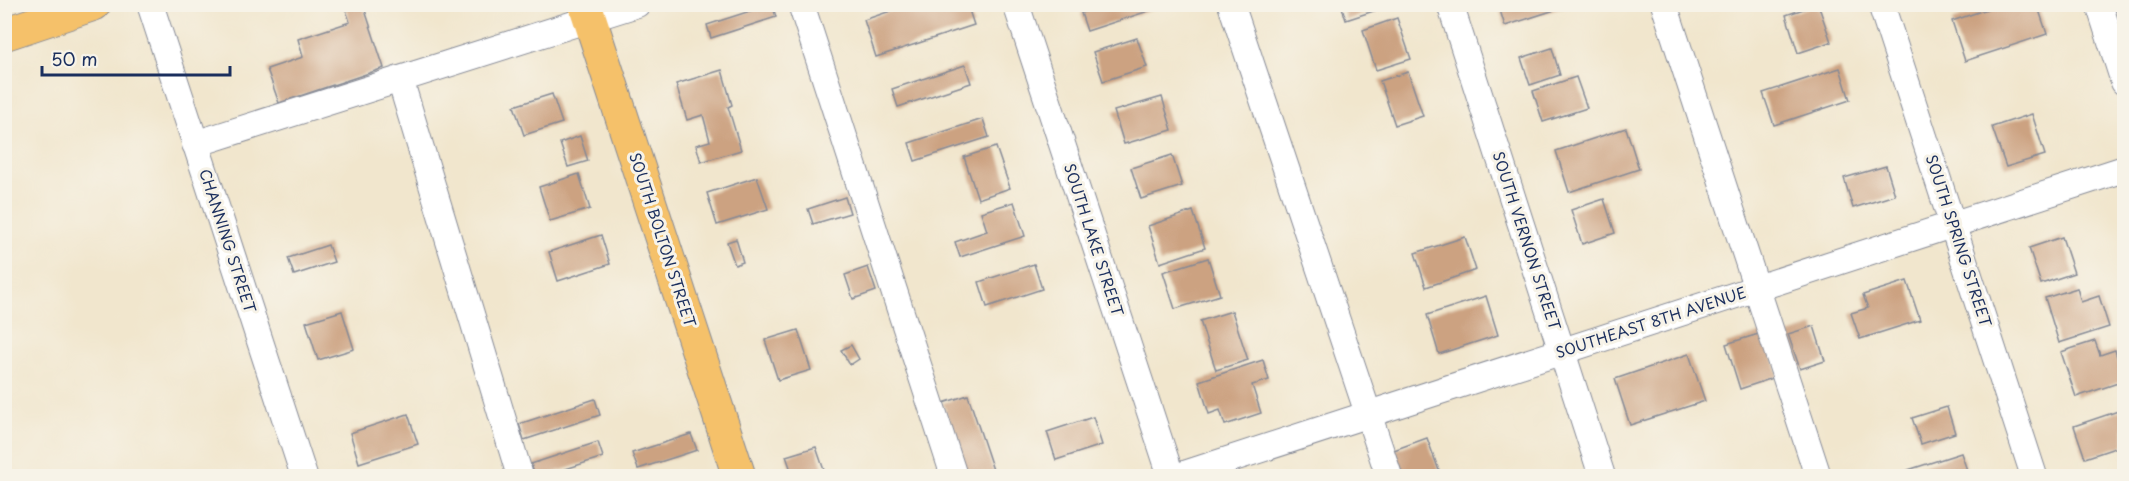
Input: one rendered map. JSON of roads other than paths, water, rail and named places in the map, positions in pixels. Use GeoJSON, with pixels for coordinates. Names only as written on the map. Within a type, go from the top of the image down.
{"type":"FeatureCollection","features":[{"type":"Feature","properties":{"kind":"main road"},"geometry":{"type":"LineString","coordinates":[[4,34],[94,4]]}},
{"type":"Feature","properties":{"kind":"main road","name":"SOUTH BOLTON STREET"},"geometry":{"type":"LineString","coordinates":[[587,12],[739,477]]}},
{"type":"Feature","properties":{"kind":"street","name":"CHANNING STREET"},"geometry":{"type":"LineString","coordinates":[[150,4],[304,477]]}},
{"type":"Feature","properties":{"kind":"street"},"geometry":{"type":"LineString","coordinates":[[195,144],[400,80],[587,12],[637,4]]}},
{"type":"Feature","properties":{"kind":"street"},"geometry":{"type":"LineString","coordinates":[[801,4],[954,477]]}},
{"type":"Feature","properties":{"kind":"street","name":"SOUTH LAKE STREET"},"geometry":{"type":"LineString","coordinates":[[1016,4],[1171,477]]}},
{"type":"Feature","properties":{"kind":"street"},"geometry":{"type":"LineString","coordinates":[[1232,4],[1389,477]]}},
{"type":"Feature","properties":{"kind":"street","name":"SOUTH VERNON STREET"},"geometry":{"type":"LineString","coordinates":[[1450,4],[1602,477]]}},
{"type":"Feature","properties":{"kind":"street"},"geometry":{"type":"LineString","coordinates":[[1664,4],[1818,477]]}},
{"type":"Feature","properties":{"kind":"street","name":"SOUTH SPRING STREET"},"geometry":{"type":"LineString","coordinates":[[1881,4],[2034,477]]}},
{"type":"Feature","properties":{"kind":"street"},"geometry":{"type":"LineString","coordinates":[[2100,4],[2124,81]]}},
{"type":"Feature","properties":{"kind":"street"},"geometry":{"type":"LineString","coordinates":[[400,80],[520,477]]}},
{"type":"Feature","properties":{"kind":"street","name":"SOUTHEAST 8TH AVENUE"},"geometry":{"type":"LineString","coordinates":[[1178,477],[2124,169]]}}]}
